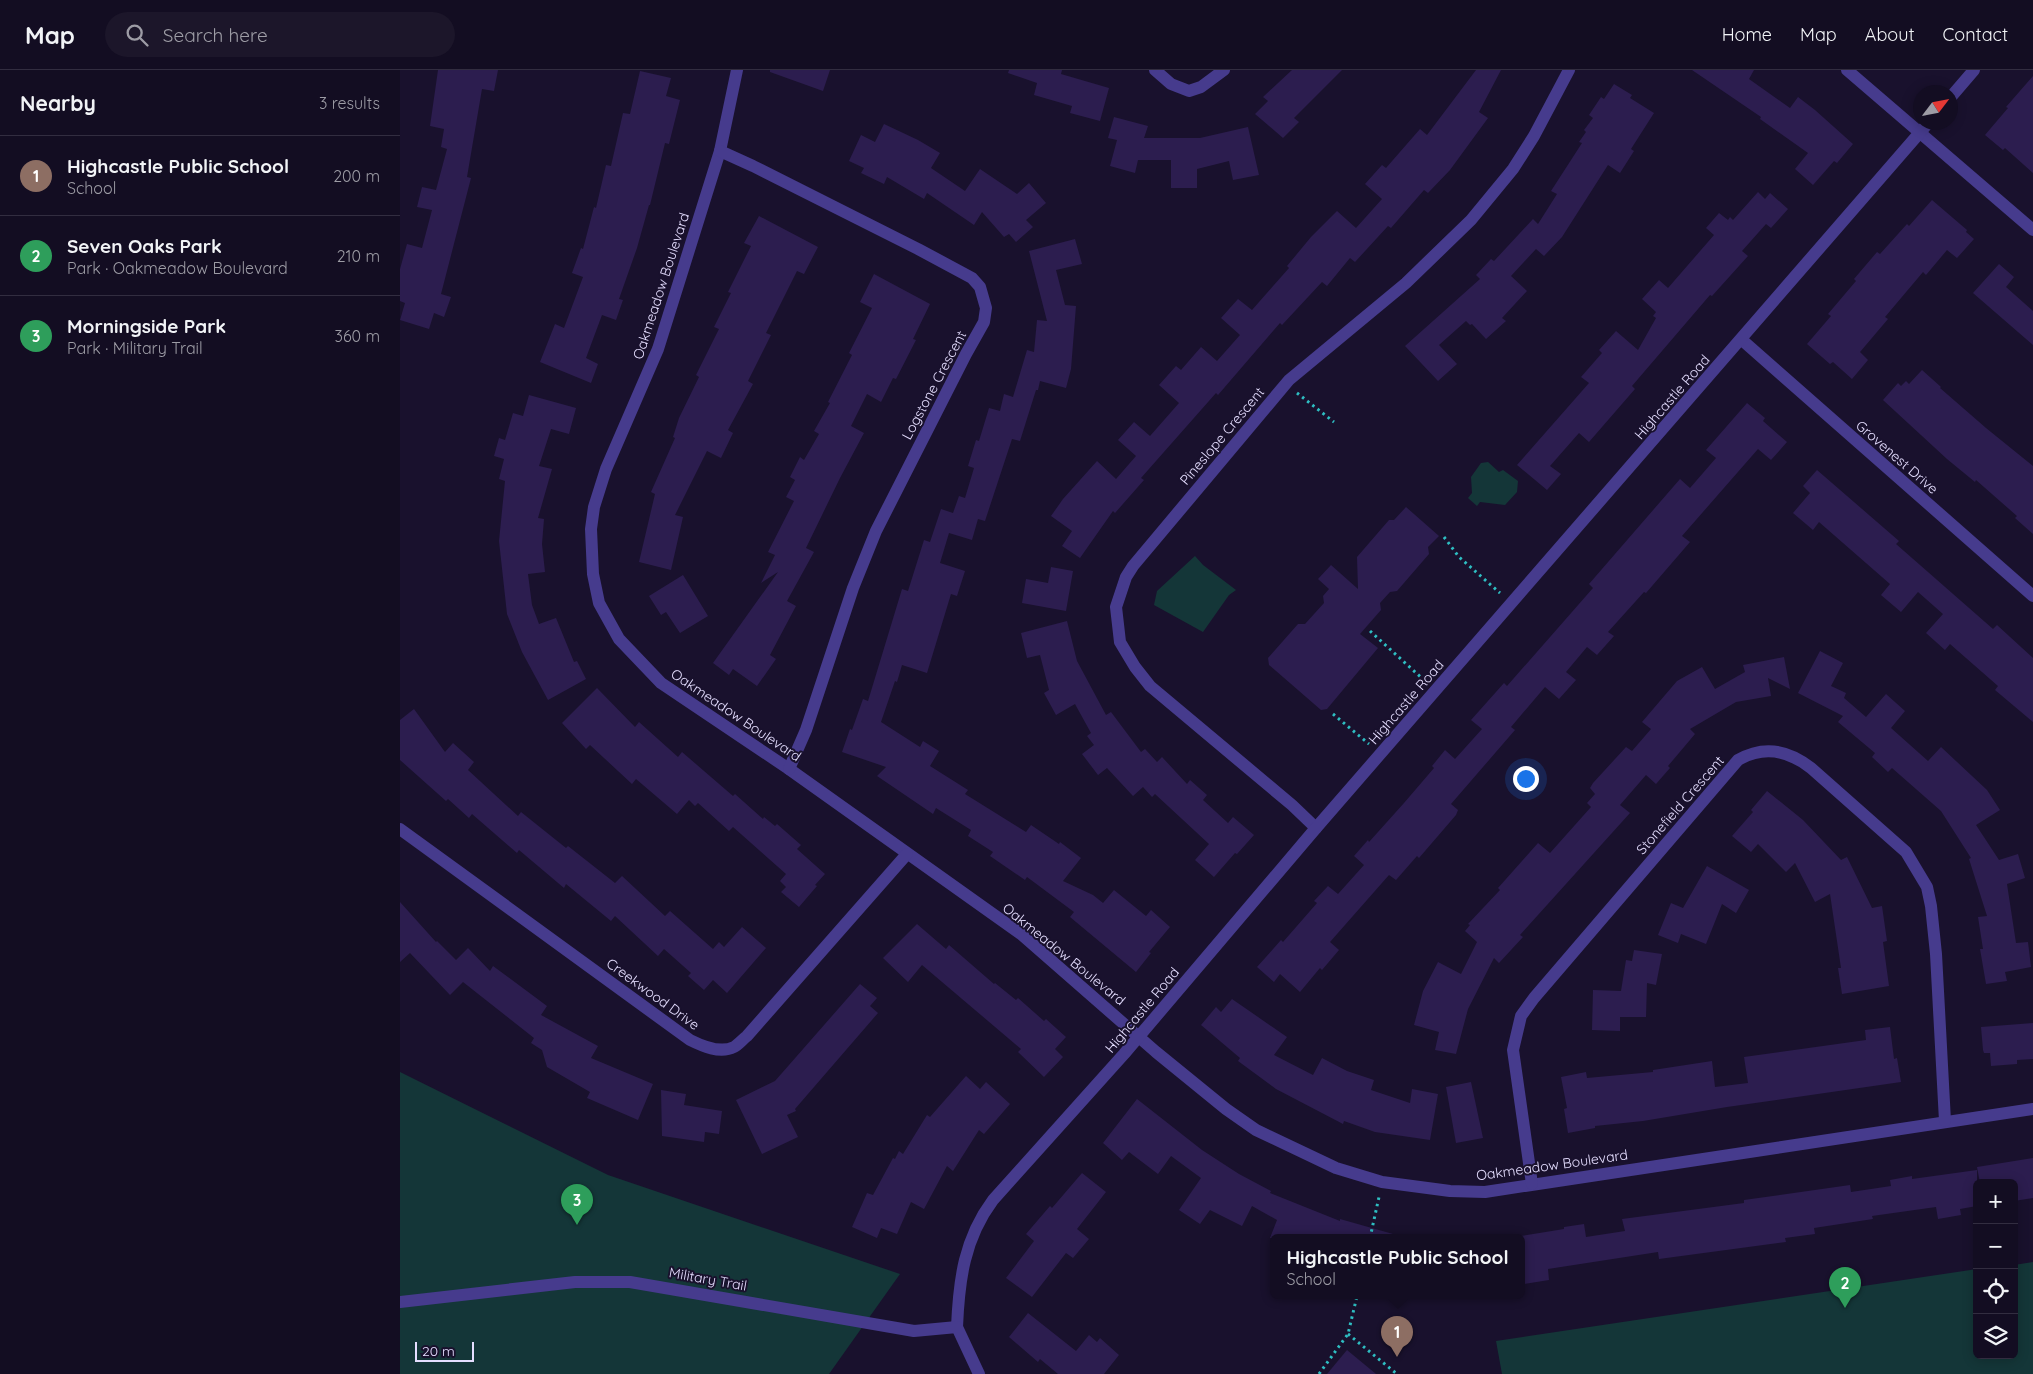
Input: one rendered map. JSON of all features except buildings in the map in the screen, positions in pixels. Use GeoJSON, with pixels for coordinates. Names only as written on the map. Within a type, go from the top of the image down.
{"type":"FeatureCollection","features":[{"type":"Feature","properties":{"kind":"street","name":"Oakmeadow Boulevard"},"geometry":{"type":"LineString","coordinates":[[737,70],[720,151],[658,349],[615,446],[598,490],[591,529],[593,574],[599,603],[619,639],[634,657],[661,683],[790,769],[1021,934],[1138,1037],[1226,1109],[1256,1130],[1336,1168],[1382,1182],[1450,1192],[1485,1192],[2033,1108]]}},
{"type":"Feature","properties":{"kind":"street"},"geometry":{"type":"LineString","coordinates":[[1155,70],[1171,84],[1189,91],[1201,87],[1224,70]]}},
{"type":"Feature","properties":{"kind":"street","name":"Pineslope Crescent"},"geometry":{"type":"LineString","coordinates":[[1316,828],[1292,805],[1150,686],[1135,667],[1120,642],[1116,606],[1126,577],[1133,566],[1286,384],[1406,283],[1471,220],[1513,169],[1534,136],[1569,70]]}},
{"type":"Feature","properties":{"kind":"street"},"geometry":{"type":"LineString","coordinates":[[1847,70],[2033,230]]}},
{"type":"Feature","properties":{"kind":"street"},"geometry":{"type":"LineString","coordinates":[[1958,89],[1974,70]]}},
{"type":"Feature","properties":{"kind":"street","name":"Highcastle Road"},"geometry":{"type":"LineString","coordinates":[[957,1327],[960,1281],[970,1241],[984,1212],[1007,1183],[1138,1037],[1380,754],[1923,130]]}},
{"type":"Feature","properties":{"kind":"street","name":"Logstone Crescent"},"geometry":{"type":"LineString","coordinates":[[720,151],[883,231],[972,278],[980,287],[986,308],[984,322],[876,531],[853,588],[806,730],[790,769]]}},
{"type":"Feature","properties":{"kind":"street","name":"Grovenest Drive"},"geometry":{"type":"LineString","coordinates":[[1742,340],[2033,596]]}},
{"type":"Feature","properties":{"kind":"street","name":"Stonefield Crescent"},"geometry":{"type":"LineString","coordinates":[[1532,1184],[1513,1050],[1521,1016],[1534,998],[1738,760],[1751,753],[1777,751],[1799,758],[1906,852],[1927,888],[1931,906],[1935,946],[1945,1122]]}},
{"type":"Feature","properties":{"kind":"street","name":"Creekwood Drive"},"geometry":{"type":"LineString","coordinates":[[400,829],[690,1040],[703,1047],[716,1049],[733,1048],[747,1036],[907,854]]}},
{"type":"Feature","properties":{"kind":"street","name":"Military Trail"},"geometry":{"type":"LineString","coordinates":[[400,1302],[575,1282],[622,1282],[665,1287],[914,1330],[957,1327]]}},
{"type":"Feature","properties":{"kind":"street"},"geometry":{"type":"LineString","coordinates":[[957,1327],[979,1374]]}},
{"type":"Feature","properties":{"kind":"path"},"geometry":{"type":"LineString","coordinates":[[1286,384],[1334,422]]}},
{"type":"Feature","properties":{"kind":"path"},"geometry":{"type":"LineString","coordinates":[[1444,537],[1459,557],[1511,604]]}},
{"type":"Feature","properties":{"kind":"path"},"geometry":{"type":"LineString","coordinates":[[1370,631],[1436,691]]}},
{"type":"Feature","properties":{"kind":"path"},"geometry":{"type":"LineString","coordinates":[[1333,714],[1380,754]]}},
{"type":"Feature","properties":{"kind":"path"},"geometry":{"type":"LineString","coordinates":[[1371,1234],[1382,1182]]}},
{"type":"Feature","properties":{"kind":"path"},"geometry":{"type":"LineString","coordinates":[[1319,1374],[1348,1334],[1356,1299]]}},
{"type":"Feature","properties":{"kind":"path"},"geometry":{"type":"LineString","coordinates":[[1348,1334],[1397,1374]]}},
{"type":"Feature","properties":{"kind":"green space"},"geometry":{"type":"Polygon","coordinates":[[[1488,462],[1499,472],[1503,470],[1518,481],[1517,492],[1505,505],[1480,502],[1477,506],[1468,498],[1472,493],[1471,477],[1481,463],[1488,462]]]}},
{"type":"Feature","properties":{"kind":"green space"},"geometry":{"type":"Polygon","coordinates":[[[1195,556],[1203,565],[1236,590],[1229,595],[1203,632],[1154,605],[1157,591],[1195,556]]]}},
{"type":"Feature","properties":{"kind":"green space"},"geometry":{"type":"Polygon","coordinates":[[[400,1072],[608,1175],[900,1274],[829,1374],[400,1374],[400,1072]]]}},
{"type":"Feature","properties":{"kind":"green space"},"geometry":{"type":"Polygon","coordinates":[[[2033,1262],[2033,1374],[1502,1374],[1496,1341],[1973,1270],[1973,1359],[2018,1359],[2018,1264],[2033,1262]]]}},
{"type":"Feature","properties":{"kind":"place","name":"Morningside Park"},"geometry":{"type":"Point","coordinates":[577,1225]}},
{"type":"Feature","properties":{"kind":"place","name":"Seven Oaks Park"},"geometry":{"type":"Point","coordinates":[1845,1308]}},
{"type":"Feature","properties":{"kind":"place","name":"Highcastle Public School"},"geometry":{"type":"Point","coordinates":[1397,1357]}}]}
